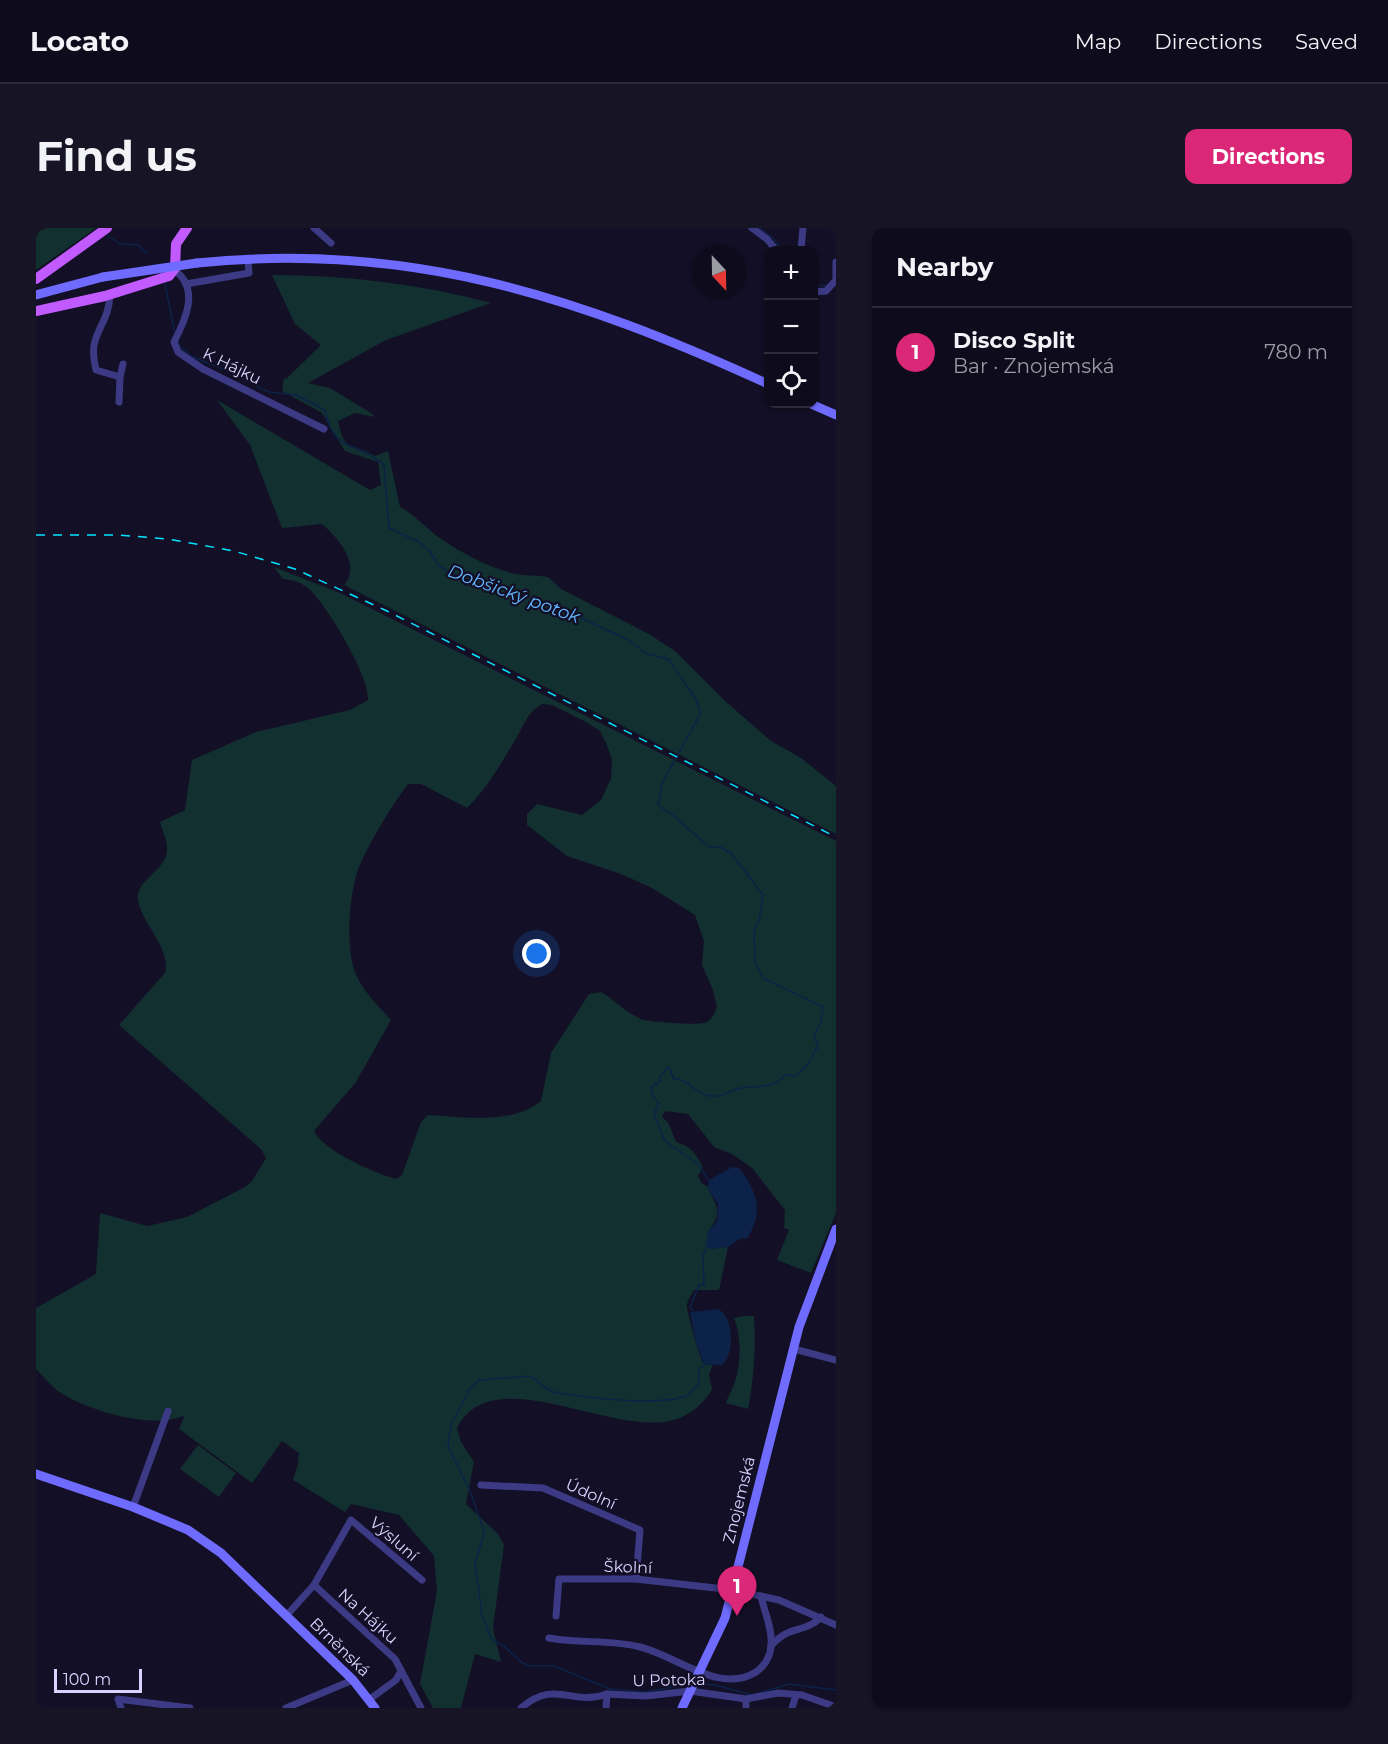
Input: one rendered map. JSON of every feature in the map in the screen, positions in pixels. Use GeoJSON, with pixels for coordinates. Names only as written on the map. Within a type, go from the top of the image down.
{"type":"FeatureCollection","features":[{"type":"Feature","properties":{"kind":"main road"},"geometry":{"type":"LineString","coordinates":[[36,279],[107,228]]}},
{"type":"Feature","properties":{"kind":"main road"},"geometry":{"type":"LineString","coordinates":[[36,311],[163,279],[174,270],[176,243],[188,228]]}},
{"type":"Feature","properties":{"kind":"main road"},"geometry":{"type":"LineString","coordinates":[[36,295],[104,277],[197,262],[310,257],[376,262],[458,274],[518,288],[595,311],[764,382]]}},
{"type":"Feature","properties":{"kind":"main road"},"geometry":{"type":"LineString","coordinates":[[818,407],[836,415]]}},
{"type":"Feature","properties":{"kind":"main road","name":"Znojemská"},"geometry":{"type":"LineString","coordinates":[[682,1708],[716,1642],[733,1590],[799,1327],[836,1229]]}},
{"type":"Feature","properties":{"kind":"main road","name":"Brněnská"},"geometry":{"type":"LineString","coordinates":[[36,1474],[133,1507],[188,1530],[221,1553],[353,1680],[373,1704]]}},
{"type":"Feature","properties":{"kind":"street"},"geometry":{"type":"LineString","coordinates":[[314,228],[331,243]]}},
{"type":"Feature","properties":{"kind":"street"},"geometry":{"type":"LineString","coordinates":[[752,228],[773,246]]}},
{"type":"Feature","properties":{"kind":"street"},"geometry":{"type":"LineString","coordinates":[[801,246],[803,228]]}},
{"type":"Feature","properties":{"kind":"street"},"geometry":{"type":"LineString","coordinates":[[174,270],[186,284],[249,273],[248,258]]}},
{"type":"Feature","properties":{"kind":"street"},"geometry":{"type":"LineString","coordinates":[[818,292],[826,291],[835,281],[836,262]]}},
{"type":"Feature","properties":{"kind":"street","name":"K Hájku"},"geometry":{"type":"LineString","coordinates":[[186,284],[190,302],[174,342],[178,352],[203,369],[324,429]]}},
{"type":"Feature","properties":{"kind":"street"},"geometry":{"type":"LineString","coordinates":[[114,293],[105,323],[94,341],[96,370],[120,377]]}},
{"type":"Feature","properties":{"kind":"street"},"geometry":{"type":"LineString","coordinates":[[119,402],[123,364]]}},
{"type":"Feature","properties":{"kind":"street"},"geometry":{"type":"LineString","coordinates":[[794,1349],[836,1360]]}},
{"type":"Feature","properties":{"kind":"street"},"geometry":{"type":"LineString","coordinates":[[133,1507],[168,1411]]}},
{"type":"Feature","properties":{"kind":"street","name":"Údolní"},"geometry":{"type":"LineString","coordinates":[[481,1485],[543,1488],[640,1530],[636,1580]]}},
{"type":"Feature","properties":{"kind":"street","name":"Výsluní"},"geometry":{"type":"LineString","coordinates":[[314,1585],[351,1520],[422,1580]]}},
{"type":"Feature","properties":{"kind":"street","name":"Školní"},"geometry":{"type":"LineString","coordinates":[[556,1616],[559,1579],[636,1580],[733,1590],[761,1596],[821,1617],[836,1625]]}},
{"type":"Feature","properties":{"kind":"street"},"geometry":{"type":"LineString","coordinates":[[283,1614],[314,1585]]}},
{"type":"Feature","properties":{"kind":"street","name":"Na Hájku"},"geometry":{"type":"LineString","coordinates":[[314,1585],[395,1659],[421,1708]]}},
{"type":"Feature","properties":{"kind":"street"},"geometry":{"type":"LineString","coordinates":[[761,1596],[771,1646]]}},
{"type":"Feature","properties":{"kind":"street"},"geometry":{"type":"LineString","coordinates":[[549,1638],[578,1643],[600,1641],[637,1646],[700,1672],[743,1679],[763,1666],[771,1646],[783,1633],[810,1625],[821,1617]]}},
{"type":"Feature","properties":{"kind":"street"},"geometry":{"type":"LineString","coordinates":[[373,1704],[396,1680],[401,1671]]}},
{"type":"Feature","properties":{"kind":"street"},"geometry":{"type":"LineString","coordinates":[[286,1708],[353,1680]]}},
{"type":"Feature","properties":{"kind":"street","name":"U Potoka"},"geometry":{"type":"LineString","coordinates":[[521,1708],[535,1697],[548,1692],[594,1699],[607,1694],[646,1696],[690,1691],[720,1693],[746,1699],[778,1693],[796,1695],[836,1707]]}},
{"type":"Feature","properties":{"kind":"street"},"geometry":{"type":"LineString","coordinates":[[606,1708],[607,1694]]}},
{"type":"Feature","properties":{"kind":"street"},"geometry":{"type":"LineString","coordinates":[[792,1708],[796,1695]]}},
{"type":"Feature","properties":{"kind":"street"},"geometry":{"type":"LineString","coordinates":[[121,1708],[118,1699],[190,1708]]}},
{"type":"Feature","properties":{"kind":"street"},"geometry":{"type":"LineString","coordinates":[[746,1699],[747,1708]]}},
{"type":"Feature","properties":{"kind":"green space"},"geometry":{"type":"Polygon","coordinates":[[[36,228],[96,228],[36,270],[36,228]]]}},
{"type":"Feature","properties":{"kind":"green space"},"geometry":{"type":"Polygon","coordinates":[[[272,275],[383,282],[491,303],[386,340],[308,383],[330,388],[375,417],[355,413],[338,421],[343,438],[350,445],[375,456],[388,451],[400,507],[435,535],[466,554],[496,568],[515,574],[548,577],[561,589],[649,634],[675,651],[724,700],[771,741],[801,758],[836,786],[836,834],[344,585],[349,577],[349,560],[340,543],[322,524],[282,528],[250,445],[217,400],[370,490],[381,485],[378,462],[345,451],[322,413],[282,391],[284,378],[289,379],[287,378],[321,345],[295,324],[272,275]]]}},
{"type":"Feature","properties":{"kind":"green space"},"geometry":{"type":"Polygon","coordinates":[[[274,567],[340,593],[836,841],[836,1213],[811,1273],[777,1260],[789,1230],[784,1228],[785,1210],[752,1168],[732,1154],[714,1147],[688,1114],[665,1111],[662,1117],[668,1122],[676,1142],[692,1151],[703,1167],[698,1176],[702,1184],[707,1186],[717,1209],[716,1219],[708,1232],[710,1249],[728,1247],[719,1290],[694,1290],[687,1306],[702,1360],[704,1364],[713,1365],[709,1374],[712,1390],[699,1406],[687,1415],[657,1423],[627,1420],[529,1400],[499,1399],[475,1408],[457,1428],[461,1442],[474,1462],[466,1504],[498,1534],[504,1545],[493,1628],[501,1662],[475,1654],[461,1708],[433,1708],[420,1684],[437,1591],[434,1556],[399,1515],[351,1504],[345,1512],[293,1480],[299,1453],[282,1441],[252,1483],[179,1429],[185,1415],[156,1421],[139,1420],[103,1411],[59,1392],[36,1369],[36,1308],[96,1274],[100,1213],[147,1226],[187,1217],[245,1187],[252,1181],[266,1158],[261,1149],[119,1025],[165,973],[164,954],[141,909],[138,893],[141,886],[166,856],[166,842],[160,822],[185,810],[192,760],[256,732],[350,710],[368,700],[367,689],[355,659],[317,597],[297,582],[283,579],[274,567]],[[542,704],[532,712],[492,777],[467,808],[421,784],[408,784],[394,803],[359,867],[349,924],[352,962],[362,985],[391,1020],[356,1082],[314,1131],[327,1146],[363,1167],[396,1179],[402,1175],[421,1122],[428,1115],[471,1118],[502,1117],[529,1109],[541,1101],[551,1053],[589,994],[601,992],[641,1019],[663,1022],[695,1024],[707,1022],[717,1007],[713,990],[702,965],[704,941],[695,915],[652,888],[621,874],[567,856],[527,825],[527,814],[537,804],[582,815],[601,800],[611,779],[612,759],[600,731],[552,705],[542,704]]]}},
{"type":"Feature","properties":{"kind":"green space"},"geometry":{"type":"Polygon","coordinates":[[[754,1316],[754,1362],[748,1409],[726,1403],[734,1385],[739,1361],[738,1334],[734,1318],[754,1316]]]}},
{"type":"Feature","properties":{"kind":"green space"},"geometry":{"type":"Polygon","coordinates":[[[198,1445],[236,1473],[219,1497],[180,1469],[198,1445]]]}},
{"type":"Feature","properties":{"kind":"water"},"geometry":{"type":"Polygon","coordinates":[[[732,1167],[739,1168],[751,1186],[756,1202],[756,1220],[747,1239],[741,1238],[728,1247],[710,1249],[706,1246],[708,1232],[717,1221],[718,1204],[708,1189],[709,1180],[732,1167]]]}},
{"type":"Feature","properties":{"kind":"water"},"geometry":{"type":"Polygon","coordinates":[[[718,1309],[723,1313],[730,1327],[729,1353],[722,1365],[704,1364],[696,1343],[690,1312],[718,1309]]]}},
{"type":"Feature","properties":{"kind":"waterway"},"geometry":{"type":"LineString","coordinates":[[760,228],[779,246]]}},
{"type":"Feature","properties":{"kind":"waterway","name":"Dobšický potok"},"geometry":{"type":"LineString","coordinates":[[107,235],[120,244],[138,245],[147,254]]}},
{"type":"Feature","properties":{"kind":"waterway","name":"Dobšický potok"},"geometry":{"type":"LineString","coordinates":[[165,284],[175,334]]}},
{"type":"Feature","properties":{"kind":"waterway"},"geometry":{"type":"LineString","coordinates":[[818,286],[829,285]]}},
{"type":"Feature","properties":{"kind":"waterway","name":"Dobšický potok"},"geometry":{"type":"LineString","coordinates":[[178,341],[180,347],[193,357],[237,375],[269,392],[296,395],[325,410],[329,424],[340,440],[365,452],[384,465],[389,528],[419,542],[429,550],[439,566],[492,589],[503,588],[526,595],[543,608],[577,616],[628,640],[647,654],[668,659],[696,699],[701,713],[662,783],[658,805],[709,847],[720,847],[731,853],[763,895],[759,921],[754,931],[755,962],[763,978],[823,1007],[821,1021],[814,1037],[818,1046],[808,1064],[795,1076],[785,1075],[769,1085],[737,1089],[722,1095],[710,1096],[681,1080],[674,1079],[669,1067],[660,1076],[661,1081],[651,1087],[652,1094],[659,1104],[654,1114],[665,1141],[698,1164],[709,1181]]}},
{"type":"Feature","properties":{"kind":"waterway","name":"Dobšický potok"},"geometry":{"type":"LineString","coordinates":[[693,1311],[690,1307],[699,1285],[704,1285],[703,1257],[707,1245]]}},
{"type":"Feature","properties":{"kind":"waterway","name":"Dobšický potok"},"geometry":{"type":"LineString","coordinates":[[689,1684],[644,1692],[610,1689],[554,1666],[530,1666],[521,1662],[491,1638],[482,1615],[475,1562],[484,1534],[483,1528],[470,1491],[448,1446],[451,1425],[471,1387],[480,1380],[530,1376],[553,1392],[584,1397],[642,1401],[676,1399],[689,1395],[699,1382],[699,1370],[705,1364]]}},
{"type":"Feature","properties":{"kind":"waterway","name":"Dobšický potok"},"geometry":{"type":"LineString","coordinates":[[696,1684],[715,1685],[752,1695],[789,1684],[836,1690]]}},
{"type":"Feature","properties":{"kind":"railway"},"geometry":{"type":"LineString","coordinates":[[36,535],[119,535],[168,539],[234,551],[295,569],[387,611],[836,837]]}},
{"type":"Feature","properties":{"kind":"place","name":"Disco Split"},"geometry":{"type":"Point","coordinates":[737,1616]}}]}
